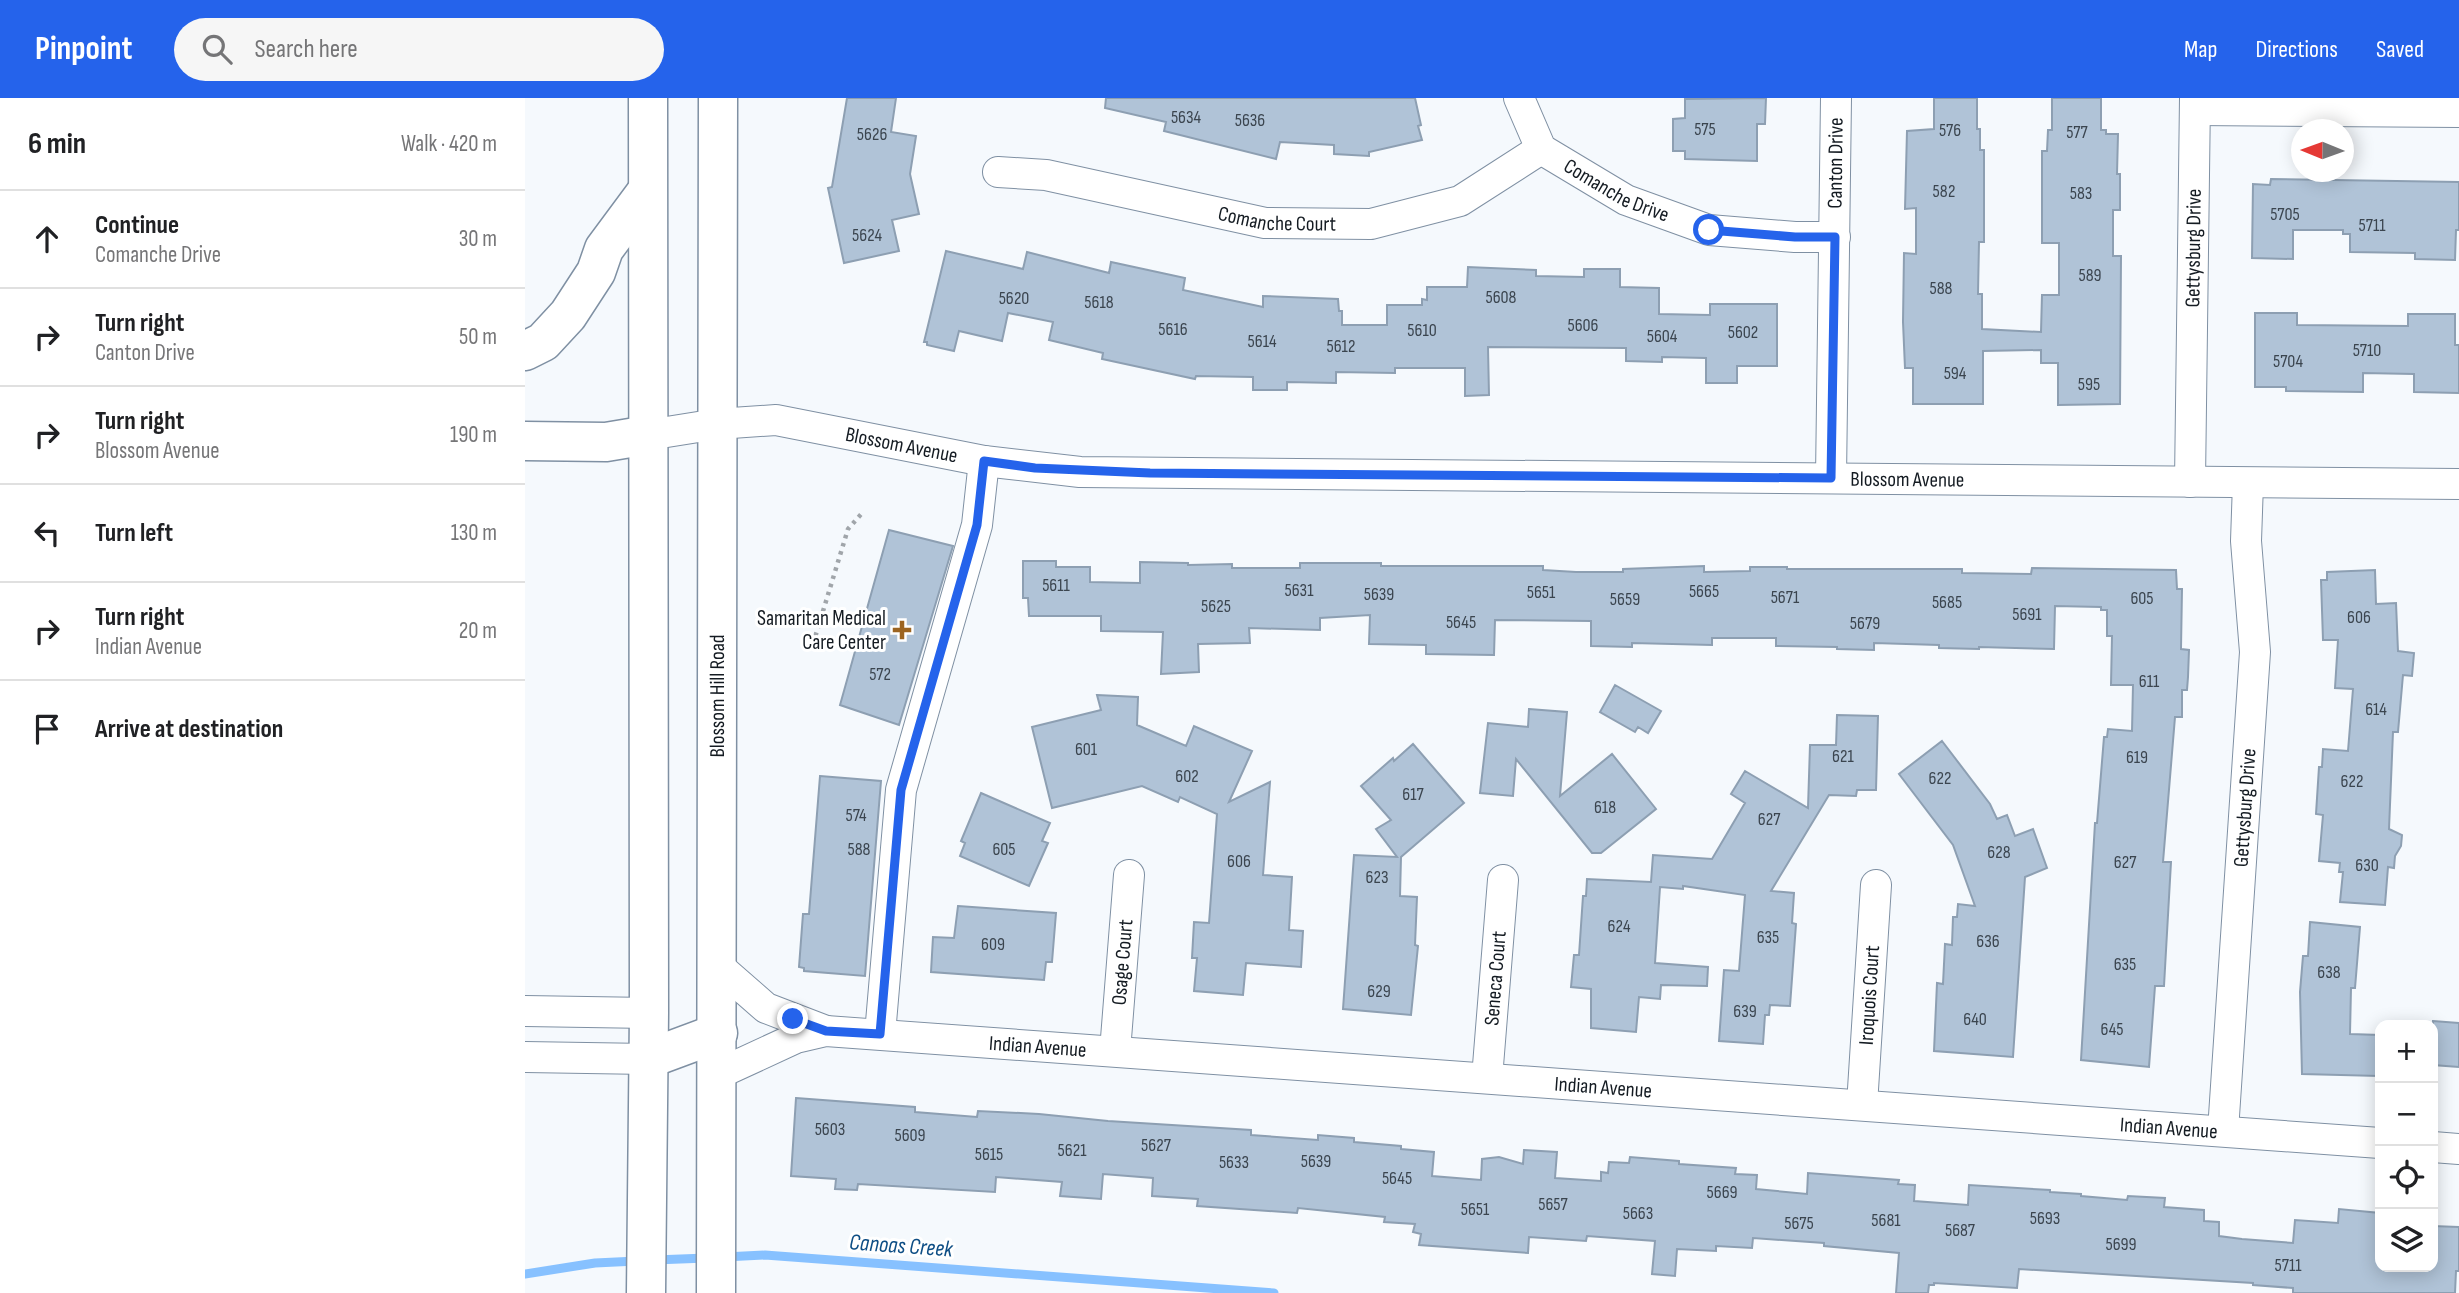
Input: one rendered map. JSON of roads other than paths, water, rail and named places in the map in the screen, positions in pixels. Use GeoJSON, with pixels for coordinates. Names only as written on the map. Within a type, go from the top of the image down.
{"type":"FeatureCollection","features":[{"type":"Feature","properties":{"kind":"main road"},"geometry":{"type":"LineString","coordinates":[[646,1293],[649,1013],[648,98]]}},
{"type":"Feature","properties":{"kind":"main road","name":"Blossom Hill Road"},"geometry":{"type":"LineString","coordinates":[[716,1292],[718,98]]}},
{"type":"Feature","properties":{"kind":"main road"},"geometry":{"type":"LineString","coordinates":[[525,351],[543,342],[568,315],[596,272],[604,249],[647,191]]}},
{"type":"Feature","properties":{"kind":"main road"},"geometry":{"type":"LineString","coordinates":[[525,441],[605,442],[648,435]]}},
{"type":"Feature","properties":{"kind":"main road"},"geometry":{"type":"LineString","coordinates":[[649,1013],[717,1033]]}},
{"type":"Feature","properties":{"kind":"main road"},"geometry":{"type":"LineString","coordinates":[[647,1059],[717,1033]]}},
{"type":"Feature","properties":{"kind":"street","name":"Comanche Drive"},"geometry":{"type":"LineString","coordinates":[[1519,98],[1541,149],[1626,200],[1709,230],[1795,237],[1835,237]]}},
{"type":"Feature","properties":{"kind":"street","name":"Canton Drive"},"geometry":{"type":"LineString","coordinates":[[1831,478],[1836,98]]}},
{"type":"Feature","properties":{"kind":"street"},"geometry":{"type":"LineString","coordinates":[[2195,104],[2459,112]]}},
{"type":"Feature","properties":{"kind":"street","name":"Gettysburg Drive"},"geometry":{"type":"LineString","coordinates":[[2190,482],[2195,104]]}},
{"type":"Feature","properties":{"kind":"street","name":"Comanche Court"},"geometry":{"type":"LineString","coordinates":[[998,172],[1046,175],[1265,223],[1371,224],[1460,201],[1541,149]]}},
{"type":"Feature","properties":{"kind":"street","name":"Blossom Avenue"},"geometry":{"type":"LineString","coordinates":[[648,435],[747,420],[782,421],[984,461],[1046,469],[1150,473],[2459,484]]}},
{"type":"Feature","properties":{"kind":"street"},"geometry":{"type":"LineString","coordinates":[[880,1034],[901,790],[977,525],[984,461]]}},
{"type":"Feature","properties":{"kind":"street","name":"Gettysburg Drive"},"geometry":{"type":"LineString","coordinates":[[2223,1132],[2255,652],[2246,541],[2248,483]]}},
{"type":"Feature","properties":{"kind":"street","name":"Osage Court"},"geometry":{"type":"LineString","coordinates":[[1115,1051],[1129,875]]}},
{"type":"Feature","properties":{"kind":"street","name":"Seneca Court"},"geometry":{"type":"LineString","coordinates":[[1487,1078],[1503,880]]}},
{"type":"Feature","properties":{"kind":"street","name":"Iroquois Court"},"geometry":{"type":"LineString","coordinates":[[1862,1105],[1876,884]]}},
{"type":"Feature","properties":{"kind":"street","name":"Indian Avenue"},"geometry":{"type":"LineString","coordinates":[[718,966],[766,1008],[826,1031],[2375,1143]]}},
{"type":"Feature","properties":{"kind":"street"},"geometry":{"type":"LineString","coordinates":[[525,1011],[649,1013]]}},
{"type":"Feature","properties":{"kind":"street","name":"Indian Avenue"},"geometry":{"type":"LineString","coordinates":[[718,1074],[785,1042],[826,1031]]}},
{"type":"Feature","properties":{"kind":"street"},"geometry":{"type":"LineString","coordinates":[[525,1057],[647,1059]]}},
{"type":"Feature","properties":{"kind":"street"},"geometry":{"type":"LineString","coordinates":[[2438,1147],[2459,1149]]}},
{"type":"Feature","properties":{"kind":"waterway","name":"Canoas Creek"},"geometry":{"type":"LineString","coordinates":[[724,1257],[765,1255],[1274,1293]]}},
{"type":"Feature","properties":{"kind":"waterway","name":"Canoas Creek"},"geometry":{"type":"LineString","coordinates":[[654,1260],[707,1258]]}},
{"type":"Feature","properties":{"kind":"waterway","name":"Canoas Creek"},"geometry":{"type":"LineString","coordinates":[[525,1274],[595,1263],[637,1261]]}},
{"type":"Feature","properties":{"kind":"place","name":"Samaritan Medical Care Center"},"geometry":{"type":"Point","coordinates":[902,630]}}]}
